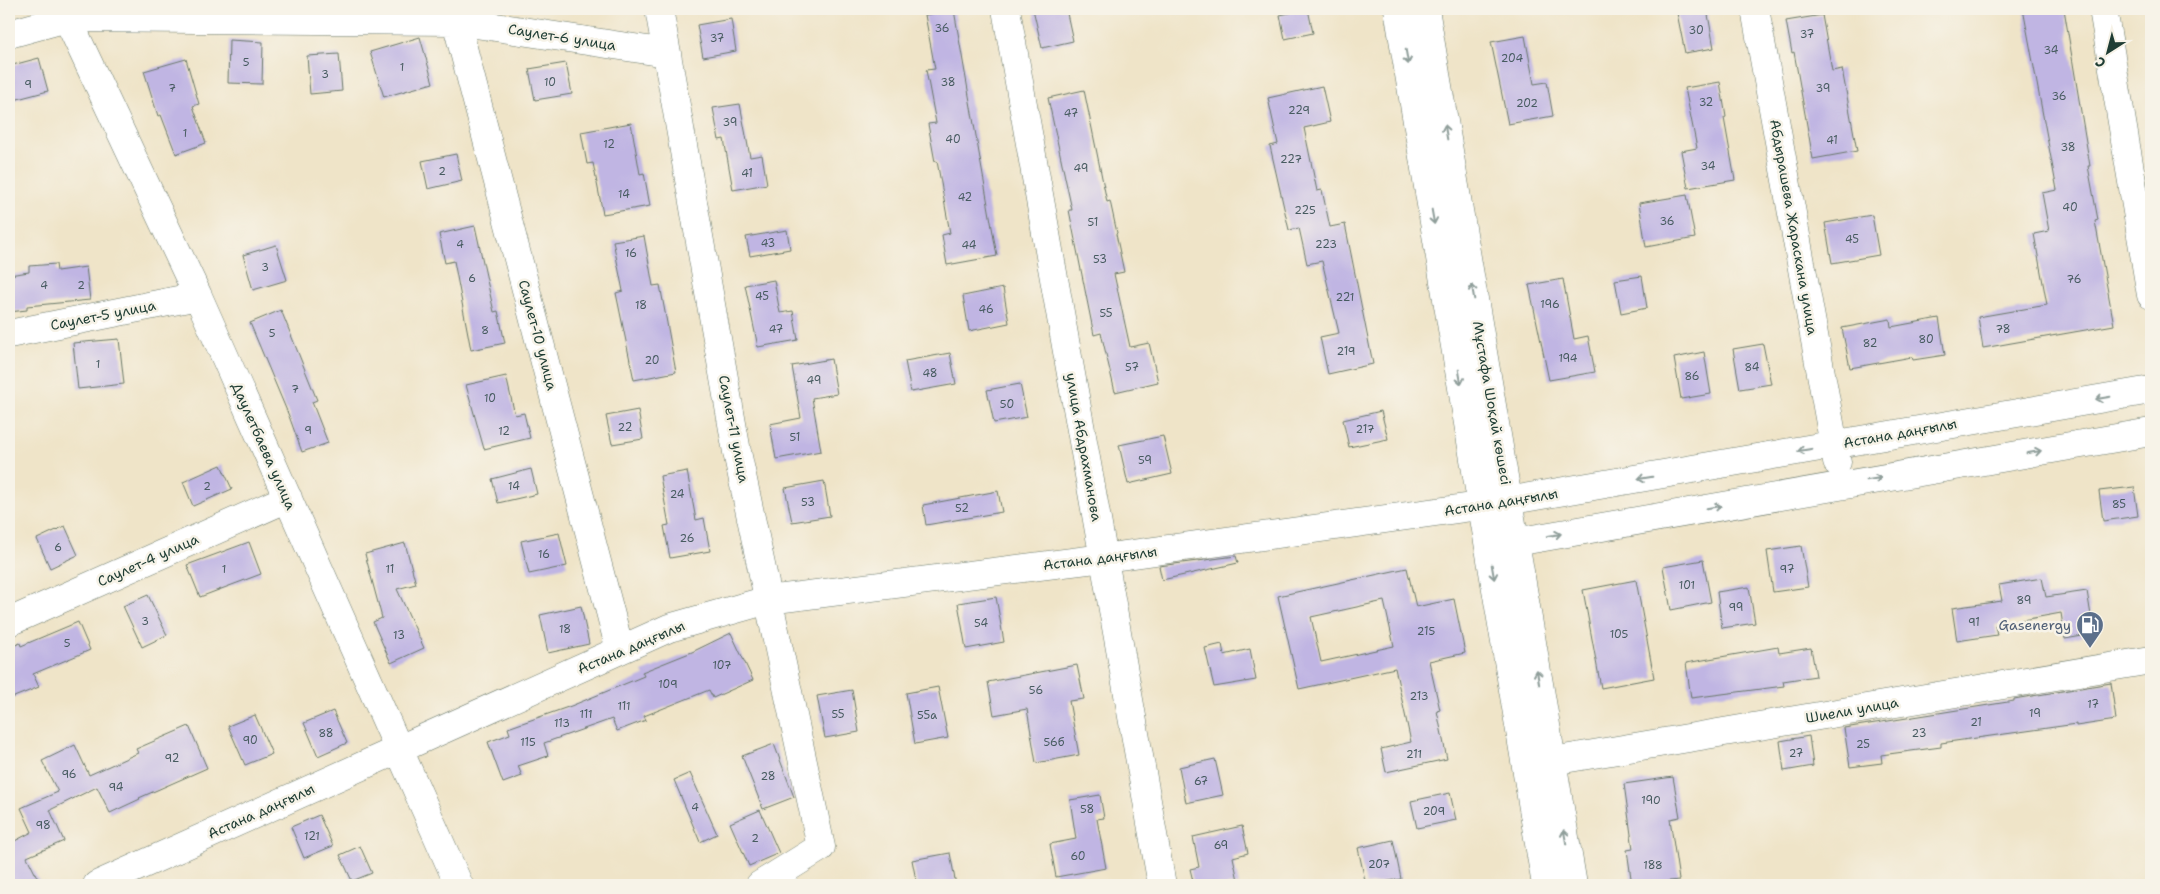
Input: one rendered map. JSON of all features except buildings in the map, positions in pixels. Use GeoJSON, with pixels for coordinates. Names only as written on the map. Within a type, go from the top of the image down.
{"type":"FeatureCollection","features":[{"type":"Feature","properties":{"kind":"street","name":"Саулет-11 улица"},"geometry":{"type":"LineString","coordinates":[[659,9],[737,452],[821,847],[760,885]]}},
{"type":"Feature","properties":{"kind":"street","name":"улица Абдрахманова"},"geometry":{"type":"LineString","coordinates":[[1006,9],[1162,885]]}},
{"type":"Feature","properties":{"kind":"street","name":"Мұстафа Шоқай көшесі"},"geometry":{"type":"LineString","coordinates":[[1398,9],[1502,544],[1546,885]]}},
{"type":"Feature","properties":{"kind":"street","name":"Мұстафа Шоқай көшесі"},"geometry":{"type":"LineString","coordinates":[[1425,9],[1495,504]]}},
{"type":"Feature","properties":{"kind":"street","name":"Абдырашева Жараскана улица"},"geometry":{"type":"LineString","coordinates":[[1755,9],[1841,485]]}},
{"type":"Feature","properties":{"kind":"street"},"geometry":{"type":"LineString","coordinates":[[2103,9],[2151,295]]}},
{"type":"Feature","properties":{"kind":"street","name":"Саулет-6 улица"},"geometry":{"type":"LineString","coordinates":[[9,34],[65,14],[456,20],[667,53]]}},
{"type":"Feature","properties":{"kind":"street","name":"Даулетбаева улица"},"geometry":{"type":"LineString","coordinates":[[65,14],[198,296],[459,885]]}},
{"type":"Feature","properties":{"kind":"street","name":"Саулет-10 улица"},"geometry":{"type":"LineString","coordinates":[[456,20],[620,650]]}},
{"type":"Feature","properties":{"kind":"street","name":"Саулет-5 улица"},"geometry":{"type":"LineString","coordinates":[[9,334],[198,296]]}},
{"type":"Feature","properties":{"kind":"street","name":"Астана даңғылы"},"geometry":{"type":"LineString","coordinates":[[97,885],[669,628],[768,600],[1104,558],[1495,504],[2151,390]]}},
{"type":"Feature","properties":{"kind":"street"},"geometry":{"type":"LineString","coordinates":[[1502,544],[2151,432]]}},
{"type":"Feature","properties":{"kind":"street","name":"Саулет-4 улица"},"geometry":{"type":"LineString","coordinates":[[9,622],[288,498]]}},
{"type":"Feature","properties":{"kind":"street","name":"Мұстафа Шоқай көшесі"},"geometry":{"type":"LineString","coordinates":[[1502,544],[1552,761],[1573,885]]}},
{"type":"Feature","properties":{"kind":"street","name":"Шиели улица"},"geometry":{"type":"LineString","coordinates":[[1552,761],[2151,660]]}},
{"type":"Feature","properties":{"kind":"place","name":"Gasenergy"},"geometry":{"type":"Point","coordinates":[2090,649]}}]}
